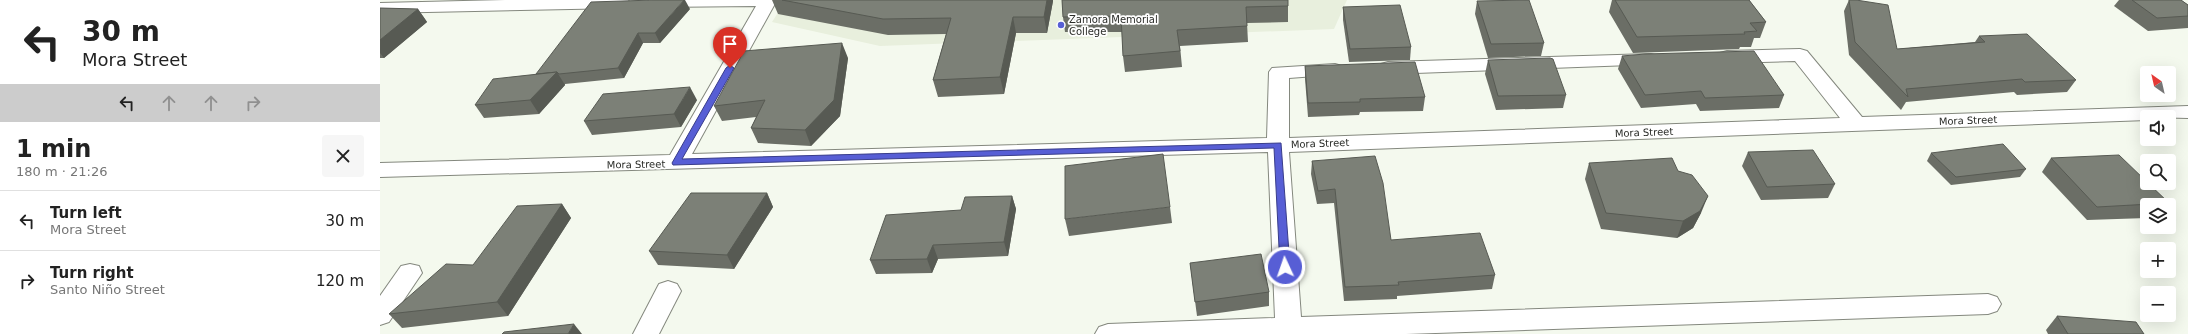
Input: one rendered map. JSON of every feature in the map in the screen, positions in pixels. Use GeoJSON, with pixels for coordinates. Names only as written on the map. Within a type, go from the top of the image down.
{"type":"FeatureCollection","features":[{"type":"Feature","properties":{"kind":"street"},"geometry":{"type":"LineString","coordinates":[[380,8],[768,0]]}},
{"type":"Feature","properties":{"kind":"street"},"geometry":{"type":"LineString","coordinates":[[676,163],[768,0]]}},
{"type":"Feature","properties":{"kind":"street"},"geometry":{"type":"LineString","coordinates":[[1705,58],[1800,54],[1856,124]]}},
{"type":"Feature","properties":{"kind":"street"},"geometry":{"type":"LineString","coordinates":[[1374,69],[1666,59]]}},
{"type":"Feature","properties":{"kind":"street"},"geometry":{"type":"LineString","coordinates":[[1289,331],[1278,145],[1279,72],[1350,70]]}},
{"type":"Feature","properties":{"kind":"street","name":"Mora Street"},"geometry":{"type":"LineString","coordinates":[[380,170],[676,163],[1278,145],[2188,112]]}},
{"type":"Feature","properties":{"kind":"street"},"geometry":{"type":"LineString","coordinates":[[380,315],[410,273]]}},
{"type":"Feature","properties":{"kind":"street"},"geometry":{"type":"LineString","coordinates":[[646,334],[668,290]]}},
{"type":"Feature","properties":{"kind":"street"},"geometry":{"type":"LineString","coordinates":[[1108,334],[1289,331],[1988,304]]}},
{"type":"Feature","properties":{"kind":"shaded area","name":"Zamora Memorial College"},"geometry":{"type":"Polygon","coordinates":[[[786,0],[1347,0],[1334,29],[880,46],[772,22],[786,0]]]}},
{"type":"Feature","properties":{"kind":"building"},"geometry":{"type":"Polygon","coordinates":[[[684,0],[655,33],[638,33],[618,68],[559,74],[557,72],[536,74],[591,2],[684,0]]]}},
{"type":"Feature","properties":{"kind":"building"},"geometry":{"type":"Polygon","coordinates":[[[782,0],[1047,0],[1044,17],[1013,17],[1000,77],[933,80],[951,18],[883,19],[782,0]]]}},
{"type":"Feature","properties":{"kind":"building"},"geometry":{"type":"Polygon","coordinates":[[[1062,0],[1288,0],[1288,6],[1246,7],[1247,26],[1177,30],[1180,51],[1123,56],[1121,16],[1063,17],[1062,0]]]}},
{"type":"Feature","properties":{"kind":"building"},"geometry":{"type":"Polygon","coordinates":[[[1529,0],[1544,43],[1491,44],[1477,1],[1529,0]]]}},
{"type":"Feature","properties":{"kind":"building"},"geometry":{"type":"Polygon","coordinates":[[[1615,0],[1749,0],[1766,22],[1750,23],[1757,31],[1744,32],[1745,34],[1637,37],[1615,0]]]}},
{"type":"Feature","properties":{"kind":"building"},"geometry":{"type":"Polygon","coordinates":[[[1849,0],[1888,5],[1897,49],[1985,42],[1979,36],[2027,34],[2076,80],[2025,82],[2022,79],[1906,89],[1908,97],[1855,42],[1849,0]]]}},
{"type":"Feature","properties":{"kind":"building"},"geometry":{"type":"Polygon","coordinates":[[[2132,0],[2181,0],[2188,5],[2188,16],[2157,18],[2132,0]]]}},
{"type":"Feature","properties":{"kind":"building"},"geometry":{"type":"Polygon","coordinates":[[[1400,5],[1411,47],[1350,49],[1343,7],[1400,5]]]}},
{"type":"Feature","properties":{"kind":"building"},"geometry":{"type":"Polygon","coordinates":[[[380,8],[418,9],[380,40],[380,8]]]}},
{"type":"Feature","properties":{"kind":"building"},"geometry":{"type":"Polygon","coordinates":[[[842,43],[834,100],[805,130],[751,128],[765,100],[714,106],[744,51],[842,43]]]}},
{"type":"Feature","properties":{"kind":"building"},"geometry":{"type":"Polygon","coordinates":[[[1754,51],[1784,95],[1705,98],[1701,91],[1645,95],[1622,56],[1645,54],[1754,51]]]}},
{"type":"Feature","properties":{"kind":"building"},"geometry":{"type":"Polygon","coordinates":[[[1553,59],[1566,95],[1498,96],[1488,60],[1553,59]]]}},
{"type":"Feature","properties":{"kind":"building"},"geometry":{"type":"Polygon","coordinates":[[[1415,62],[1425,97],[1360,99],[1360,102],[1308,103],[1305,66],[1415,62]]]}},
{"type":"Feature","properties":{"kind":"building"},"geometry":{"type":"Polygon","coordinates":[[[557,72],[530,100],[475,105],[493,79],[557,72]]]}},
{"type":"Feature","properties":{"kind":"building"},"geometry":{"type":"Polygon","coordinates":[[[690,87],[674,114],[584,121],[603,94],[690,87]]]}},
{"type":"Feature","properties":{"kind":"building"},"geometry":{"type":"Polygon","coordinates":[[[2003,144],[2026,169],[1956,177],[1931,153],[2003,144]]]}},
{"type":"Feature","properties":{"kind":"building"},"geometry":{"type":"Polygon","coordinates":[[[1813,150],[1835,184],[1767,187],[1748,152],[1813,150]]]}},
{"type":"Feature","properties":{"kind":"building"},"geometry":{"type":"Polygon","coordinates":[[[1163,154],[1170,207],[1065,219],[1065,166],[1163,154]]]}},
{"type":"Feature","properties":{"kind":"building"},"geometry":{"type":"Polygon","coordinates":[[[2119,155],[2140,175],[2140,190],[2155,190],[2164,198],[2140,198],[2140,205],[2097,207],[2051,158],[2119,155]]]}},
{"type":"Feature","properties":{"kind":"building"},"geometry":{"type":"Polygon","coordinates":[[[1375,156],[1383,183],[1391,240],[1480,233],[1495,275],[1398,282],[1399,285],[1345,287],[1335,189],[1318,191],[1312,161],[1375,156]]]}},
{"type":"Feature","properties":{"kind":"building"},"geometry":{"type":"Polygon","coordinates":[[[1672,158],[1678,171],[1692,175],[1708,196],[1700,211],[1683,221],[1606,213],[1589,163],[1672,158]]]}},
{"type":"Feature","properties":{"kind":"building"},"geometry":{"type":"Polygon","coordinates":[[[691,193],[767,193],[727,255],[649,251],[691,193]]]}},
{"type":"Feature","properties":{"kind":"building"},"geometry":{"type":"Polygon","coordinates":[[[1012,196],[1004,242],[933,245],[927,259],[870,260],[886,215],[961,210],[965,197],[1012,196]]]}},
{"type":"Feature","properties":{"kind":"building"},"geometry":{"type":"Polygon","coordinates":[[[562,204],[497,302],[389,314],[446,264],[473,265],[517,206],[562,204]]]}},
{"type":"Feature","properties":{"kind":"building"},"geometry":{"type":"Polygon","coordinates":[[[1261,254],[1269,292],[1195,302],[1190,263],[1261,254]]]}},
{"type":"Feature","properties":{"kind":"building"},"geometry":{"type":"Polygon","coordinates":[[[2057,316],[2136,322],[2144,334],[2068,334],[2057,316]]]}},
{"type":"Feature","properties":{"kind":"building"},"geometry":{"type":"Polygon","coordinates":[[[574,324],[568,334],[502,334],[504,332],[574,324]]]}},
{"type":"Feature","properties":{"kind":"place","name":"Zamora Memorial College"},"geometry":{"type":"Point","coordinates":[1061,25]}},
{"type":"Feature","properties":{"kind":"route"},"geometry":{"type":"LineString","coordinates":[[730,68],[676,163],[1278,145],[1285,267]]}}]}
